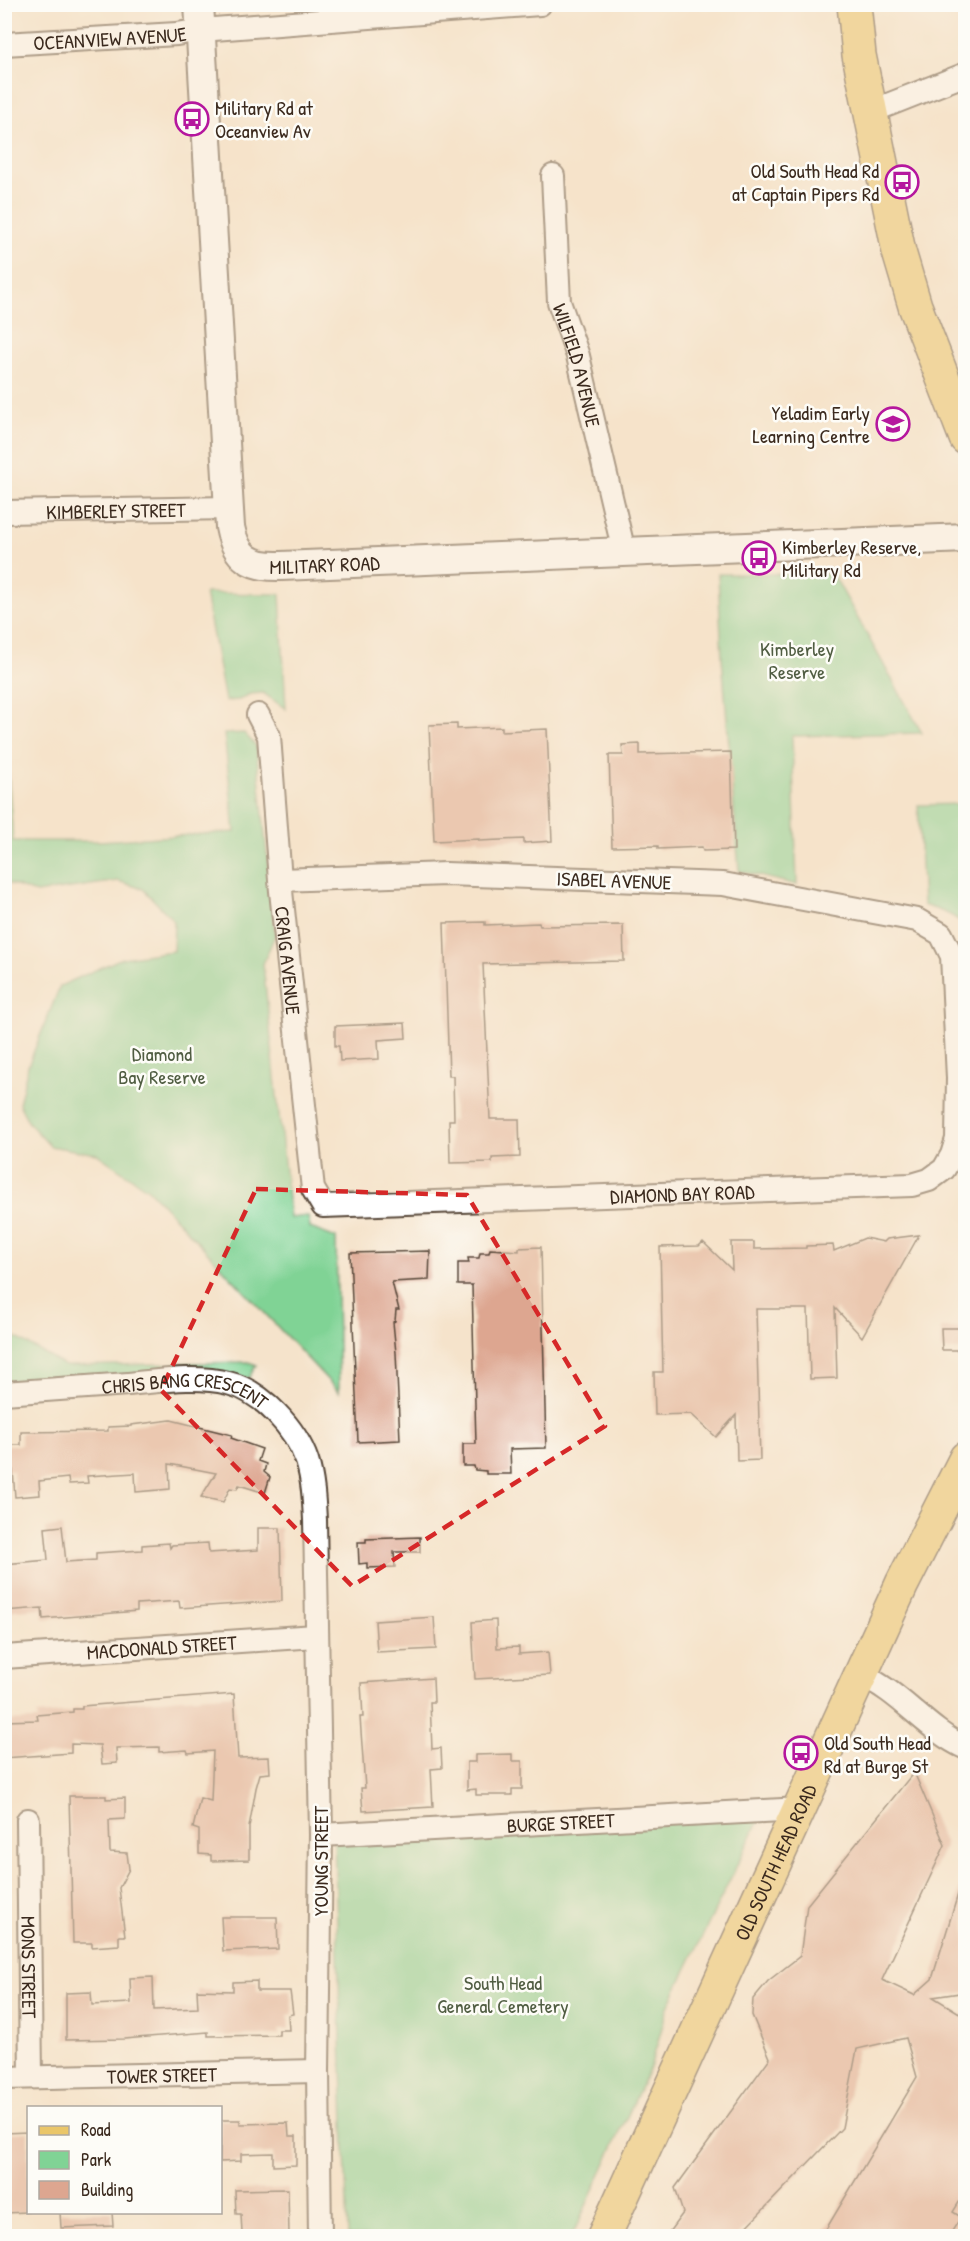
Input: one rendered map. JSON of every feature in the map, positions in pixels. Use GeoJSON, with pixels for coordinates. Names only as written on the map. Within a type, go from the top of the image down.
{"type":"FeatureCollection","features":[{"type":"Feature","properties":{"kind":"main road"},"geometry":{"type":"LineString","coordinates":[[854,4],[856,38],[906,282],[966,438]]}},
{"type":"Feature","properties":{"kind":"main road","name":"OLD SOUTH HEAD ROAD"},"geometry":{"type":"LineString","coordinates":[[604,2236],[861,1675],[945,1495],[966,1458]]}},
{"type":"Feature","properties":{"kind":"street","name":"OCEANVIEW AVENUE"},"geometry":{"type":"LineString","coordinates":[[4,44],[177,34],[200,17],[540,4]]}},
{"type":"Feature","properties":{"kind":"street","name":"MILITARY ROAD"},"geometry":{"type":"LineString","coordinates":[[200,17],[229,508],[233,541],[242,555],[254,563],[272,567],[966,538]]}},
{"type":"Feature","properties":{"kind":"street"},"geometry":{"type":"LineString","coordinates":[[870,112],[966,74]]}},
{"type":"Feature","properties":{"kind":"street","name":"WILFIELD AVENUE"},"geometry":{"type":"LineString","coordinates":[[553,176],[559,302],[578,356],[624,552]]}},
{"type":"Feature","properties":{"kind":"street","name":"KIMBERLEY STREET"},"geometry":{"type":"LineString","coordinates":[[4,512],[229,508]]}},
{"type":"Feature","properties":{"kind":"street","name":"CRAIG AVENUE"},"geometry":{"type":"LineString","coordinates":[[258,715],[269,736],[280,880],[313,1189],[323,1206]]}},
{"type":"Feature","properties":{"kind":"street","name":"ISABEL AVENUE"},"geometry":{"type":"LineString","coordinates":[[280,880],[446,874],[723,884],[917,920],[941,934]]}},
{"type":"Feature","properties":{"kind":"street","name":"DIAMOND BAY ROAD"},"geometry":{"type":"LineString","coordinates":[[323,1206],[912,1185],[929,1180],[944,1169],[952,1155],[957,1139],[962,1078],[952,956],[941,934]]}},
{"type":"Feature","properties":{"kind":"street","name":"CHRIS BANG CRESCENT"},"geometry":{"type":"LineString","coordinates":[[4,1393],[194,1379],[230,1383],[256,1397],[277,1414],[294,1435],[306,1460],[313,1486]]}},
{"type":"Feature","properties":{"kind":"street","name":"YOUNG STREET"},"geometry":{"type":"LineString","coordinates":[[313,1486],[321,1835],[318,2071],[320,2236]]}},
{"type":"Feature","properties":{"kind":"street","name":"MACDONALD STREET"},"geometry":{"type":"LineString","coordinates":[[4,1656],[316,1636]]}},
{"type":"Feature","properties":{"kind":"street"},"geometry":{"type":"LineString","coordinates":[[861,1675],[892,1692],[942,1734],[966,1748]]}},
{"type":"Feature","properties":{"kind":"street","name":"BURGE STREET"},"geometry":{"type":"LineString","coordinates":[[321,1835],[800,1809]]}},
{"type":"Feature","properties":{"kind":"street","name":"MONS STREET"},"geometry":{"type":"LineString","coordinates":[[28,1820],[31,2077]]}},
{"type":"Feature","properties":{"kind":"street","name":"TOWER STREET"},"geometry":{"type":"LineString","coordinates":[[4,2078],[318,2071]]}},
{"type":"Feature","properties":{"kind":"highlighted area"},"geometry":{"type":"Polygon","coordinates":[[[256,1189],[467,1195],[605,1426],[352,1586],[161,1390],[256,1189]]]}},
{"type":"Feature","properties":{"kind":"green space","name":"Kimberley Reserve"},"geometry":{"type":"Polygon","coordinates":[[[718,574],[833,574],[922,733],[792,736],[797,885],[739,871],[722,658],[718,574]]]}},
{"type":"Feature","properties":{"kind":"green space"},"geometry":{"type":"Polygon","coordinates":[[[205,593],[280,594],[286,709],[263,693],[250,694],[239,700],[225,701],[205,593]]]}},
{"type":"Feature","properties":{"kind":"green space","name":"Diamond Bay Reserve"},"geometry":{"type":"Polygon","coordinates":[[[244,733],[256,746],[275,935],[263,964],[290,1218],[308,1216],[310,1228],[336,1238],[339,1392],[149,1190],[97,1154],[50,1146],[29,1123],[19,1104],[28,1066],[60,986],[122,958],[173,951],[174,921],[143,889],[118,881],[36,893],[5,882],[5,766],[8,768],[13,841],[100,841],[235,832],[224,734],[244,733]]]}},
{"type":"Feature","properties":{"kind":"green space"},"geometry":{"type":"Polygon","coordinates":[[[963,804],[966,810],[965,926],[951,915],[923,905],[918,805],[963,804]]]}},
{"type":"Feature","properties":{"kind":"green space"},"geometry":{"type":"Polygon","coordinates":[[[5,1331],[65,1366],[249,1362],[256,1365],[249,1378],[224,1375],[5,1392],[5,1331]]]}},
{"type":"Feature","properties":{"kind":"green space","name":"South Head General Cemetery"},"geometry":{"type":"Polygon","coordinates":[[[762,1814],[668,2007],[651,2065],[572,2236],[348,2236],[334,1840],[762,1814]]]}},
{"type":"Feature","properties":{"kind":"building"},"geometry":{"type":"Polygon","coordinates":[[[457,724],[457,729],[502,727],[502,731],[547,729],[552,841],[524,843],[524,839],[479,841],[479,839],[434,841],[429,725],[457,724]]]}},
{"type":"Feature","properties":{"kind":"building"},"geometry":{"type":"Polygon","coordinates":[[[640,744],[640,754],[731,752],[734,850],[703,851],[702,847],[658,849],[658,846],[612,847],[609,755],[623,755],[622,745],[640,744]]]}},
{"type":"Feature","properties":{"kind":"building"},"geometry":{"type":"Polygon","coordinates":[[[485,922],[485,925],[539,923],[540,926],[623,925],[624,961],[483,964],[490,1119],[519,1119],[520,1157],[492,1158],[492,1162],[450,1163],[449,1120],[454,1120],[453,1076],[449,1076],[444,923],[485,922]]]}},
{"type":"Feature","properties":{"kind":"building"},"geometry":{"type":"Polygon","coordinates":[[[405,1023],[406,1038],[378,1040],[379,1059],[340,1061],[339,1046],[335,1046],[335,1026],[405,1023]]]}},
{"type":"Feature","properties":{"kind":"building"},"geometry":{"type":"Polygon","coordinates":[[[919,1235],[862,1337],[835,1308],[837,1378],[810,1379],[808,1309],[756,1309],[760,1460],[737,1461],[736,1415],[716,1437],[691,1414],[655,1415],[654,1372],[663,1372],[660,1247],[699,1246],[703,1242],[732,1270],[731,1242],[754,1242],[754,1249],[833,1245],[834,1251],[865,1238],[884,1242],[887,1239],[919,1235]]]}},
{"type":"Feature","properties":{"kind":"building"},"geometry":{"type":"Polygon","coordinates":[[[541,1247],[546,1448],[510,1449],[511,1474],[486,1474],[486,1471],[475,1470],[474,1466],[463,1466],[463,1444],[476,1444],[472,1285],[458,1285],[458,1263],[469,1263],[468,1258],[479,1258],[480,1253],[489,1253],[490,1249],[519,1251],[519,1248],[541,1247]]]}},
{"type":"Feature","properties":{"kind":"building"},"geometry":{"type":"Polygon","coordinates":[[[430,1251],[429,1280],[392,1282],[399,1310],[396,1310],[393,1322],[400,1440],[358,1442],[350,1253],[430,1251]]]}},
{"type":"Feature","properties":{"kind":"building"},"geometry":{"type":"Polygon","coordinates":[[[941,1328],[966,1328],[966,1350],[942,1350],[941,1328]]]}},
{"type":"Feature","properties":{"kind":"building"},"geometry":{"type":"Polygon","coordinates":[[[171,1420],[232,1435],[231,1438],[262,1449],[258,1461],[266,1464],[264,1472],[270,1477],[265,1493],[239,1485],[237,1489],[230,1488],[223,1502],[201,1497],[216,1473],[169,1464],[170,1489],[136,1492],[135,1473],[87,1476],[88,1483],[69,1484],[68,1478],[39,1481],[40,1495],[15,1497],[13,1470],[4,1471],[4,1445],[21,1445],[21,1432],[108,1431],[108,1427],[171,1420]]]}},
{"type":"Feature","properties":{"kind":"building"},"geometry":{"type":"Polygon","coordinates":[[[62,1526],[66,1562],[96,1560],[96,1553],[142,1550],[142,1545],[169,1543],[170,1548],[172,1545],[208,1543],[209,1553],[258,1550],[258,1528],[280,1528],[282,1601],[180,1608],[179,1601],[137,1604],[137,1611],[43,1619],[42,1608],[4,1611],[4,1564],[48,1560],[45,1528],[62,1526]]]}},
{"type":"Feature","properties":{"kind":"building"},"geometry":{"type":"Polygon","coordinates":[[[420,1537],[420,1552],[394,1552],[395,1567],[367,1568],[367,1563],[359,1564],[358,1542],[366,1542],[366,1539],[420,1537]]]}},
{"type":"Feature","properties":{"kind":"building"},"geometry":{"type":"Polygon","coordinates":[[[434,1617],[436,1649],[377,1652],[375,1621],[434,1617]]]}},
{"type":"Feature","properties":{"kind":"building"},"geometry":{"type":"Polygon","coordinates":[[[496,1620],[497,1648],[519,1647],[519,1654],[548,1652],[550,1675],[475,1679],[472,1622],[496,1620]]]}},
{"type":"Feature","properties":{"kind":"building"},"geometry":{"type":"Polygon","coordinates":[[[433,1678],[434,1702],[430,1702],[432,1749],[441,1748],[442,1768],[431,1769],[433,1807],[363,1811],[361,1788],[365,1788],[360,1717],[363,1717],[361,1683],[433,1678]]]}},
{"type":"Feature","properties":{"kind":"building"},"geometry":{"type":"Polygon","coordinates":[[[234,1694],[238,1758],[269,1757],[270,1773],[260,1774],[256,1788],[249,1827],[249,1860],[211,1861],[211,1855],[199,1854],[199,1830],[193,1828],[200,1798],[211,1801],[213,1751],[188,1753],[187,1750],[159,1752],[159,1747],[116,1748],[117,1763],[102,1764],[100,1745],[71,1744],[71,1753],[4,1758],[4,1721],[38,1720],[37,1715],[73,1712],[73,1709],[82,1709],[82,1706],[234,1694]]]}},
{"type":"Feature","properties":{"kind":"building"},"geometry":{"type":"Polygon","coordinates":[[[512,1754],[512,1761],[522,1761],[522,1789],[512,1789],[512,1795],[476,1795],[476,1789],[467,1790],[467,1762],[475,1762],[475,1755],[512,1754]]]}},
{"type":"Feature","properties":{"kind":"building"},"geometry":{"type":"Polygon","coordinates":[[[914,1772],[945,1845],[882,1980],[914,1995],[932,1979],[962,1881],[966,1882],[966,1992],[933,1997],[966,2017],[966,2191],[953,2212],[961,2217],[949,2236],[822,2236],[917,2077],[906,2038],[857,2049],[842,2128],[738,2236],[666,2236],[683,2213],[675,2188],[770,2058],[752,2015],[753,1999],[768,1981],[800,1956],[807,1905],[914,1772]]]}},
{"type":"Feature","properties":{"kind":"building"},"geometry":{"type":"Polygon","coordinates":[[[69,1796],[125,1798],[125,1819],[109,1820],[110,1852],[127,1853],[129,1869],[119,1888],[125,1936],[119,1936],[119,1945],[92,1947],[92,1943],[73,1943],[69,1796]]]}},
{"type":"Feature","properties":{"kind":"building"},"geometry":{"type":"Polygon","coordinates":[[[221,1917],[277,1917],[278,1949],[223,1951],[221,1917]]]}},
{"type":"Feature","properties":{"kind":"building"},"geometry":{"type":"Polygon","coordinates":[[[153,1977],[154,2010],[198,2008],[197,1990],[233,1991],[233,1982],[257,1981],[257,1991],[290,1991],[293,2014],[288,2015],[289,2030],[279,2030],[279,2035],[208,2036],[208,2032],[124,2039],[66,2040],[66,1993],[91,1992],[92,2005],[131,2003],[130,1978],[153,1977]]]}},
{"type":"Feature","properties":{"kind":"building"},"geometry":{"type":"Polygon","coordinates":[[[222,2120],[240,2120],[240,2124],[288,2123],[289,2136],[296,2136],[296,2165],[273,2166],[273,2153],[241,2154],[241,2161],[222,2162],[222,2120]]]}},
{"type":"Feature","properties":{"kind":"building"},"geometry":{"type":"Polygon","coordinates":[[[27,2132],[27,2212],[4,2213],[4,2133],[27,2132]]]}},
{"type":"Feature","properties":{"kind":"building"},"geometry":{"type":"Polygon","coordinates":[[[288,2189],[289,2236],[248,2236],[248,2233],[242,2233],[241,2214],[236,2214],[235,2190],[288,2189]]]}},
{"type":"Feature","properties":{"kind":"building"},"geometry":{"type":"Polygon","coordinates":[[[60,2214],[112,2214],[113,2226],[61,2228],[60,2214]]]}},
{"type":"Feature","properties":{"kind":"place","name":"Military Rd at Oceanview Av"},"geometry":{"type":"Point","coordinates":[192,119]}},
{"type":"Feature","properties":{"kind":"place","name":"Old South Head Rd at Captain Pipers Rd"},"geometry":{"type":"Point","coordinates":[902,182]}},
{"type":"Feature","properties":{"kind":"place","name":"Yeladim Early Learning Centre"},"geometry":{"type":"Point","coordinates":[893,424]}},
{"type":"Feature","properties":{"kind":"place","name":"Kimberley Reserve, Military Rd"},"geometry":{"type":"Point","coordinates":[759,558]}},
{"type":"Feature","properties":{"kind":"place","name":"Old South Head Rd at Burge St"},"geometry":{"type":"Point","coordinates":[801,1753]}}]}
